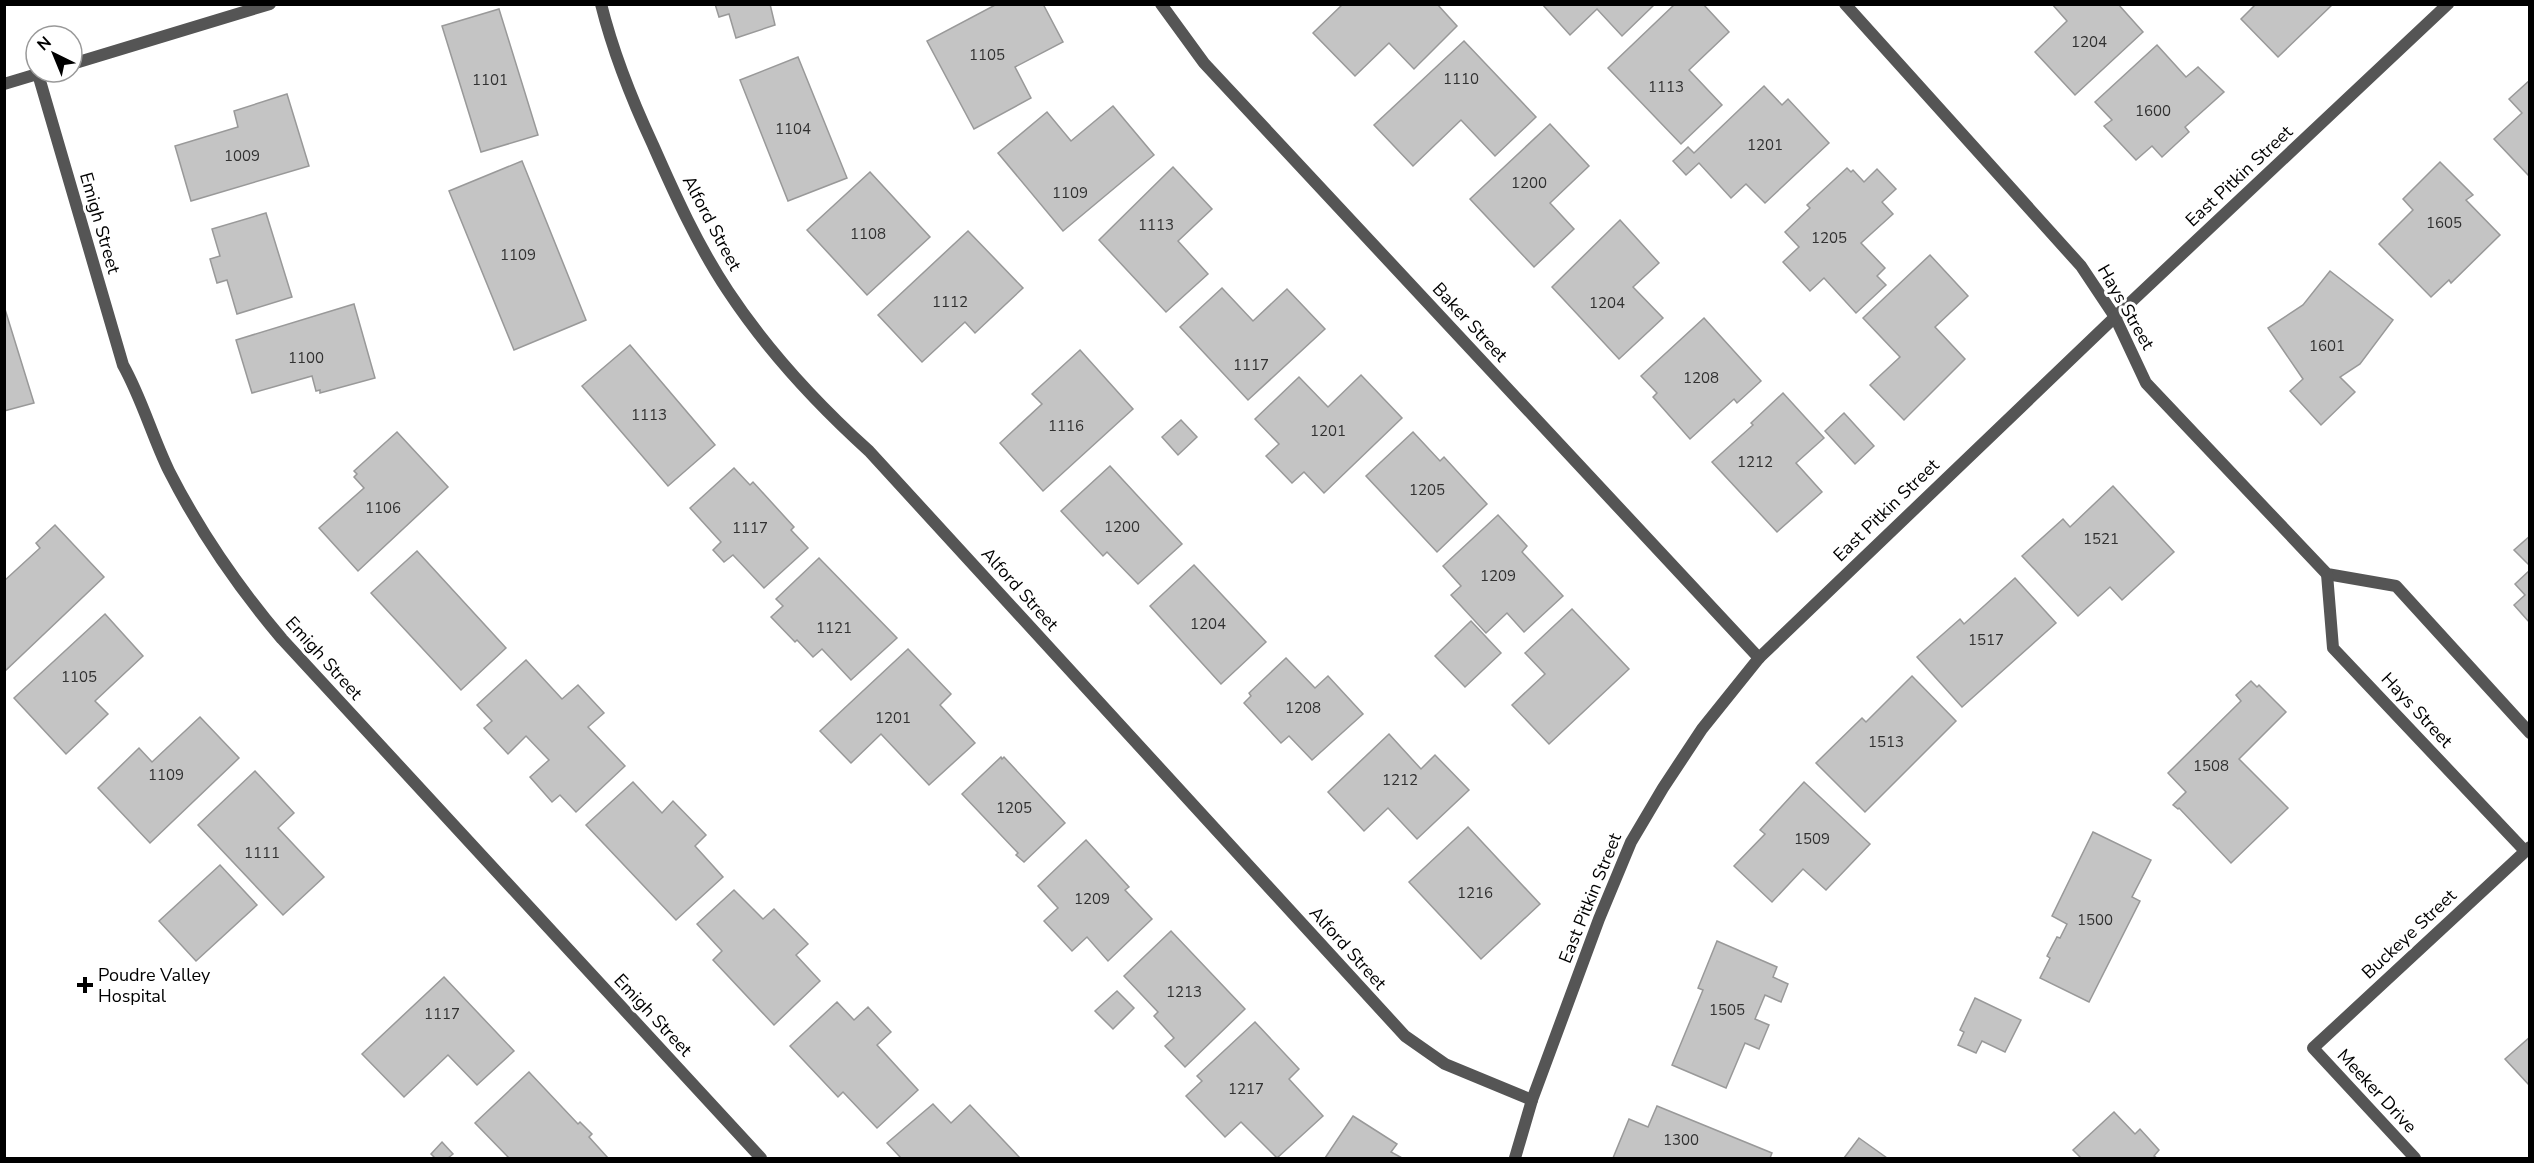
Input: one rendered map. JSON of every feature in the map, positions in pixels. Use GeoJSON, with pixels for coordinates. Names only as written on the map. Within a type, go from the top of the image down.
{"type":"FeatureCollection","features":[{"type":"Feature","properties":{"kind":"street"},"geometry":{"type":"LineString","coordinates":[[84,60],[270,4]]}},
{"type":"Feature","properties":{"kind":"street","name":"Alford Street"},"geometry":{"type":"LineString","coordinates":[[601,4],[636,109],[678,202],[727,290],[783,365],[869,451],[1405,1036],[1445,1064],[1532,1100]]}},
{"type":"Feature","properties":{"kind":"street","name":"Baker Street"},"geometry":{"type":"LineString","coordinates":[[1161,4],[1204,63],[1759,658]]}},
{"type":"Feature","properties":{"kind":"street","name":"Hays Street"},"geometry":{"type":"LineString","coordinates":[[1845,4],[2081,266],[2115,317],[2146,383],[2327,574],[2334,648],[2527,849]]}},
{"type":"Feature","properties":{"kind":"street","name":"East Pitkin Street"},"geometry":{"type":"LineString","coordinates":[[1515,1158],[1532,1100],[1599,919],[1631,842],[1702,729],[1759,658],[2115,317],[2448,4]]}},
{"type":"Feature","properties":{"kind":"street"},"geometry":{"type":"LineString","coordinates":[[4,84],[24,78]]}},
{"type":"Feature","properties":{"kind":"street","name":"Emigh Street"},"geometry":{"type":"LineString","coordinates":[[45,84],[123,365],[134,385],[168,469],[205,536],[249,600],[282,639],[761,1158]]}},
{"type":"Feature","properties":{"kind":"street"},"geometry":{"type":"LineString","coordinates":[[2327,574],[2396,586],[2529,733]]}},
{"type":"Feature","properties":{"kind":"street","name":"Buckeye Street"},"geometry":{"type":"LineString","coordinates":[[2313,1048],[2527,849]]}},
{"type":"Feature","properties":{"kind":"street","name":"Meeker Drive"},"geometry":{"type":"LineString","coordinates":[[2313,1048],[2415,1158]]}},
{"type":"Feature","properties":{"kind":"building"},"geometry":{"type":"Polygon","coordinates":[[[715,4],[770,4],[775,25],[736,38],[729,14],[719,17],[715,4]]]}},
{"type":"Feature","properties":{"kind":"building"},"geometry":{"type":"Polygon","coordinates":[[[997,4],[1043,4],[1063,42],[1015,67],[1031,98],[974,129],[927,41],[997,4]]]}},
{"type":"Feature","properties":{"kind":"building"},"geometry":{"type":"Polygon","coordinates":[[[1343,4],[1437,4],[1457,26],[1414,69],[1389,43],[1355,76],[1313,33],[1343,4]]]}},
{"type":"Feature","properties":{"kind":"building"},"geometry":{"type":"Polygon","coordinates":[[[1542,4],[1655,4],[1622,36],[1597,9],[1570,35],[1542,4]]]}},
{"type":"Feature","properties":{"kind":"building"},"geometry":{"type":"Polygon","coordinates":[[[1675,4],[1703,4],[1729,32],[1689,70],[1722,105],[1681,144],[1608,68],[1675,4]]]}},
{"type":"Feature","properties":{"kind":"building"},"geometry":{"type":"Polygon","coordinates":[[[2052,4],[2118,4],[2143,32],[2075,95],[2035,52],[2067,21],[2052,4]]]}},
{"type":"Feature","properties":{"kind":"building"},"geometry":{"type":"Polygon","coordinates":[[[2256,4],[2333,4],[2278,57],[2241,19],[2256,4]]]}},
{"type":"Feature","properties":{"kind":"building"},"geometry":{"type":"Polygon","coordinates":[[[499,9],[538,135],[481,152],[442,26],[499,9]]]}},
{"type":"Feature","properties":{"kind":"building"},"geometry":{"type":"Polygon","coordinates":[[[1464,41],[1536,117],[1495,156],[1461,120],[1413,166],[1374,125],[1464,41]]]}},
{"type":"Feature","properties":{"kind":"building"},"geometry":{"type":"Polygon","coordinates":[[[2157,45],[2186,77],[2198,67],[2224,92],[2185,127],[2189,132],[2162,157],[2152,146],[2136,160],[2104,126],[2112,120],[2095,102],[2157,45]]]}},
{"type":"Feature","properties":{"kind":"building"},"geometry":{"type":"Polygon","coordinates":[[[798,57],[847,178],[788,201],[740,80],[798,57]]]}},
{"type":"Feature","properties":{"kind":"building"},"geometry":{"type":"Polygon","coordinates":[[[2530,80],[2530,177],[2494,139],[2522,113],[2509,99],[2530,80]]]}},
{"type":"Feature","properties":{"kind":"building"},"geometry":{"type":"Polygon","coordinates":[[[1764,86],[1782,105],[1788,99],[1829,143],[1765,203],[1746,184],[1731,198],[1699,163],[1686,175],[1673,161],[1688,147],[1694,153],[1764,86]]]}},
{"type":"Feature","properties":{"kind":"building"},"geometry":{"type":"Polygon","coordinates":[[[287,94],[309,166],[191,201],[175,146],[238,127],[234,111],[287,94]]]}},
{"type":"Feature","properties":{"kind":"building"},"geometry":{"type":"Polygon","coordinates":[[[1113,106],[1154,155],[1063,231],[998,153],[1047,112],[1071,141],[1113,106]]]}},
{"type":"Feature","properties":{"kind":"building"},"geometry":{"type":"Polygon","coordinates":[[[1550,124],[1589,166],[1550,203],[1574,229],[1534,267],[1470,199],[1550,124]]]}},
{"type":"Feature","properties":{"kind":"building"},"geometry":{"type":"Polygon","coordinates":[[[522,161],[586,320],[514,350],[449,191],[522,161]]]}},
{"type":"Feature","properties":{"kind":"building"},"geometry":{"type":"Polygon","coordinates":[[[2440,162],[2473,195],[2466,200],[2500,235],[2451,283],[2449,280],[2431,297],[2379,244],[2413,210],[2403,199],[2440,162]]]}},
{"type":"Feature","properties":{"kind":"building"},"geometry":{"type":"Polygon","coordinates":[[[1173,167],[1212,209],[1178,241],[1208,274],[1166,312],[1099,240],[1173,167]]]}},
{"type":"Feature","properties":{"kind":"building"},"geometry":{"type":"Polygon","coordinates":[[[1847,168],[1851,172],[1853,170],[1864,182],[1877,169],[1896,189],[1882,202],[1893,214],[1861,243],[1885,268],[1877,276],[1886,285],[1856,313],[1824,278],[1810,291],[1783,262],[1799,247],[1785,232],[1810,208],[1807,205],[1847,168]]]}},
{"type":"Feature","properties":{"kind":"building"},"geometry":{"type":"Polygon","coordinates":[[[870,172],[930,237],[867,295],[807,230],[870,172]]]}},
{"type":"Feature","properties":{"kind":"building"},"geometry":{"type":"Polygon","coordinates":[[[266,213],[292,297],[237,314],[227,280],[217,283],[210,259],[220,256],[212,229],[266,213]]]}},
{"type":"Feature","properties":{"kind":"building"},"geometry":{"type":"Polygon","coordinates":[[[1620,220],[1659,263],[1633,287],[1663,318],[1619,359],[1552,287],[1620,220]]]}},
{"type":"Feature","properties":{"kind":"building"},"geometry":{"type":"Polygon","coordinates":[[[968,231],[1023,288],[975,333],[965,322],[922,362],[878,315],[968,231]]]}},
{"type":"Feature","properties":{"kind":"building"},"geometry":{"type":"Polygon","coordinates":[[[1930,255],[1968,296],[1935,327],[1965,359],[1904,420],[1870,385],[1900,357],[1863,318],[1930,255]]]}},
{"type":"Feature","properties":{"kind":"building"},"geometry":{"type":"Polygon","coordinates":[[[2330,271],[2393,320],[2360,364],[2340,377],[2355,392],[2321,425],[2290,391],[2303,379],[2268,328],[2303,305],[2330,271]]]}},
{"type":"Feature","properties":{"kind":"building"},"geometry":{"type":"Polygon","coordinates":[[[1222,288],[1253,321],[1287,289],[1325,329],[1248,400],[1180,327],[1222,288]]]}},
{"type":"Feature","properties":{"kind":"building"},"geometry":{"type":"Polygon","coordinates":[[[354,304],[375,378],[320,393],[320,390],[316,391],[312,376],[252,393],[236,340],[354,304]]]}},
{"type":"Feature","properties":{"kind":"building"},"geometry":{"type":"Polygon","coordinates":[[[4,306],[34,403],[4,411],[4,306]]]}},
{"type":"Feature","properties":{"kind":"building"},"geometry":{"type":"Polygon","coordinates":[[[1704,318],[1761,381],[1737,403],[1734,399],[1690,439],[1653,397],[1657,393],[1641,376],[1704,318]]]}},
{"type":"Feature","properties":{"kind":"building"},"geometry":{"type":"Polygon","coordinates":[[[630,345],[715,445],[668,486],[582,386],[630,345]]]}},
{"type":"Feature","properties":{"kind":"building"},"geometry":{"type":"Polygon","coordinates":[[[1080,350],[1133,409],[1043,491],[1000,443],[1042,404],[1032,394],[1080,350]]]}},
{"type":"Feature","properties":{"kind":"building"},"geometry":{"type":"Polygon","coordinates":[[[1361,375],[1402,418],[1324,493],[1304,472],[1292,483],[1266,456],[1279,444],[1255,419],[1299,377],[1328,407],[1361,375]]]}},
{"type":"Feature","properties":{"kind":"building"},"geometry":{"type":"Polygon","coordinates":[[[1783,393],[1824,438],[1796,463],[1822,492],[1777,532],[1712,462],[1753,425],[1751,423],[1783,393]]]}},
{"type":"Feature","properties":{"kind":"building"},"geometry":{"type":"Polygon","coordinates":[[[1844,413],[1874,446],[1855,464],[1825,431],[1844,413]]]}},
{"type":"Feature","properties":{"kind":"building"},"geometry":{"type":"Polygon","coordinates":[[[1181,420],[1197,437],[1178,455],[1162,437],[1181,420]]]}},
{"type":"Feature","properties":{"kind":"building"},"geometry":{"type":"Polygon","coordinates":[[[397,432],[448,487],[358,571],[319,528],[364,488],[354,477],[357,474],[354,471],[397,432]]]}},
{"type":"Feature","properties":{"kind":"building"},"geometry":{"type":"Polygon","coordinates":[[[1413,432],[1440,461],[1444,457],[1487,504],[1437,552],[1366,476],[1413,432]]]}},
{"type":"Feature","properties":{"kind":"building"},"geometry":{"type":"Polygon","coordinates":[[[1110,466],[1182,544],[1138,584],[1107,552],[1103,556],[1061,511],[1110,466]]]}},
{"type":"Feature","properties":{"kind":"building"},"geometry":{"type":"Polygon","coordinates":[[[734,468],[750,485],[753,482],[794,527],[791,530],[808,548],[764,588],[733,555],[724,562],[713,550],[721,542],[690,508],[734,468]]]}},
{"type":"Feature","properties":{"kind":"building"},"geometry":{"type":"Polygon","coordinates":[[[2113,486],[2174,552],[2122,600],[2110,587],[2078,616],[2022,556],[2063,519],[2070,527],[2113,486]]]}},
{"type":"Feature","properties":{"kind":"building"},"geometry":{"type":"Polygon","coordinates":[[[1498,515],[1527,546],[1522,552],[1563,596],[1524,632],[1507,613],[1486,633],[1451,595],[1461,586],[1443,566],[1498,515]]]}},
{"type":"Feature","properties":{"kind":"building"},"geometry":{"type":"Polygon","coordinates":[[[55,525],[104,577],[4,672],[4,581],[40,548],[36,543],[55,525]]]}},
{"type":"Feature","properties":{"kind":"building"},"geometry":{"type":"Polygon","coordinates":[[[2530,536],[2530,566],[2514,550],[2530,536]]]}},
{"type":"Feature","properties":{"kind":"building"},"geometry":{"type":"Polygon","coordinates":[[[417,551],[506,648],[461,690],[371,593],[417,551]]]}},
{"type":"Feature","properties":{"kind":"building"},"geometry":{"type":"Polygon","coordinates":[[[819,558],[897,638],[851,680],[822,649],[813,657],[771,617],[783,606],[776,599],[819,558]]]}},
{"type":"Feature","properties":{"kind":"building"},"geometry":{"type":"Polygon","coordinates":[[[1194,565],[1266,642],[1221,684],[1150,606],[1194,565]]]}},
{"type":"Feature","properties":{"kind":"building"},"geometry":{"type":"Polygon","coordinates":[[[2530,570],[2530,623],[2514,605],[2525,595],[2515,584],[2530,570]]]}},
{"type":"Feature","properties":{"kind":"building"},"geometry":{"type":"Polygon","coordinates":[[[2015,578],[2056,623],[1962,707],[1917,657],[1960,619],[1964,624],[2015,578]]]}},
{"type":"Feature","properties":{"kind":"building"},"geometry":{"type":"Polygon","coordinates":[[[1572,609],[1629,669],[1549,744],[1512,705],[1545,674],[1525,653],[1572,609]]]}},
{"type":"Feature","properties":{"kind":"building"},"geometry":{"type":"Polygon","coordinates":[[[105,614],[143,656],[95,701],[108,714],[66,754],[14,698],[105,614]]]}},
{"type":"Feature","properties":{"kind":"building"},"geometry":{"type":"Polygon","coordinates":[[[1471,621],[1501,653],[1465,687],[1435,656],[1471,621]]]}},
{"type":"Feature","properties":{"kind":"building"},"geometry":{"type":"Polygon","coordinates":[[[908,649],[951,694],[940,705],[975,743],[929,785],[881,734],[851,763],[820,731],[908,649]]]}},
{"type":"Feature","properties":{"kind":"building"},"geometry":{"type":"Polygon","coordinates":[[[1286,658],[1315,688],[1328,676],[1363,714],[1312,760],[1289,736],[1281,743],[1244,703],[1251,696],[1249,693],[1286,658]]]}},
{"type":"Feature","properties":{"kind":"building"},"geometry":{"type":"Polygon","coordinates":[[[526,660],[562,699],[578,685],[604,713],[588,727],[625,766],[576,812],[560,795],[552,802],[530,777],[549,760],[526,736],[508,754],[484,728],[492,721],[477,705],[526,660]]]}},
{"type":"Feature","properties":{"kind":"building"},"geometry":{"type":"Polygon","coordinates":[[[1912,676],[1956,721],[1865,812],[1816,763],[1862,718],[1866,722],[1912,676]]]}},
{"type":"Feature","properties":{"kind":"building"},"geometry":{"type":"Polygon","coordinates":[[[2251,681],[2257,687],[2259,685],[2286,712],[2239,759],[2288,808],[2231,863],[2179,808],[2173,805],[2186,792],[2168,773],[2241,701],[2236,695],[2251,681]]]}},
{"type":"Feature","properties":{"kind":"building"},"geometry":{"type":"Polygon","coordinates":[[[200,717],[239,758],[150,843],[98,788],[139,748],[152,762],[200,717]]]}},
{"type":"Feature","properties":{"kind":"building"},"geometry":{"type":"Polygon","coordinates":[[[1389,734],[1421,769],[1435,755],[1469,790],[1417,839],[1388,808],[1364,831],[1328,792],[1389,734]]]}},
{"type":"Feature","properties":{"kind":"building"},"geometry":{"type":"Polygon","coordinates":[[[1001,757],[1002,759],[1004,757],[1065,823],[1024,862],[962,794],[1001,757]]]}},
{"type":"Feature","properties":{"kind":"building"},"geometry":{"type":"Polygon","coordinates":[[[255,771],[294,813],[278,828],[324,877],[283,915],[198,825],[255,771]]]}},
{"type":"Feature","properties":{"kind":"building"},"geometry":{"type":"Polygon","coordinates":[[[633,782],[662,813],[673,801],[706,835],[695,846],[723,877],[676,920],[586,825],[633,782]]]}},
{"type":"Feature","properties":{"kind":"building"},"geometry":{"type":"Polygon","coordinates":[[[1804,782],[1870,844],[1826,890],[1803,869],[1772,902],[1734,866],[1765,834],[1760,830],[1804,782]]]}},
{"type":"Feature","properties":{"kind":"building"},"geometry":{"type":"Polygon","coordinates":[[[1468,827],[1540,904],[1481,959],[1409,882],[1468,827]]]}},
{"type":"Feature","properties":{"kind":"building"},"geometry":{"type":"Polygon","coordinates":[[[2093,832],[2151,860],[2132,897],[2140,901],[2089,1002],[2040,978],[2050,958],[2047,956],[2067,924],[2052,916],[2093,832]]]}},
{"type":"Feature","properties":{"kind":"building"},"geometry":{"type":"Polygon","coordinates":[[[1086,840],[1129,887],[1125,890],[1152,919],[1108,961],[1087,937],[1072,951],[1044,921],[1058,908],[1038,886],[1086,840]]]}},
{"type":"Feature","properties":{"kind":"building"},"geometry":{"type":"Polygon","coordinates":[[[220,865],[257,905],[196,961],[159,921],[220,865]]]}},
{"type":"Feature","properties":{"kind":"building"},"geometry":{"type":"Polygon","coordinates":[[[734,890],[763,919],[774,909],[808,944],[796,955],[820,981],[774,1025],[713,960],[722,951],[697,924],[734,890]]]}},
{"type":"Feature","properties":{"kind":"building"},"geometry":{"type":"Polygon","coordinates":[[[1171,931],[1245,1009],[1185,1067],[1165,1046],[1174,1038],[1154,1016],[1158,1012],[1124,976],[1171,931]]]}},
{"type":"Feature","properties":{"kind":"building"},"geometry":{"type":"Polygon","coordinates":[[[1717,941],[1777,967],[1773,977],[1788,984],[1781,1002],[1765,995],[1755,1019],[1769,1025],[1759,1049],[1745,1043],[1726,1088],[1672,1065],[1703,990],[1698,988],[1717,941]]]}},
{"type":"Feature","properties":{"kind":"building"},"geometry":{"type":"Polygon","coordinates":[[[444,977],[514,1051],[477,1085],[448,1055],[404,1097],[362,1054],[444,977]]]}},
{"type":"Feature","properties":{"kind":"building"},"geometry":{"type":"Polygon","coordinates":[[[1117,991],[1134,1008],[1113,1029],[1095,1011],[1117,991]]]}},
{"type":"Feature","properties":{"kind":"building"},"geometry":{"type":"Polygon","coordinates":[[[1975,998],[2021,1020],[2005,1052],[1982,1041],[1976,1053],[1958,1045],[1964,1032],[1960,1030],[1975,998]]]}},
{"type":"Feature","properties":{"kind":"building"},"geometry":{"type":"Polygon","coordinates":[[[837,1002],[854,1020],[868,1007],[891,1032],[877,1045],[918,1090],[877,1128],[843,1092],[838,1097],[790,1046],[837,1002]]]}},
{"type":"Feature","properties":{"kind":"building"},"geometry":{"type":"Polygon","coordinates":[[[1255,1022],[1299,1069],[1289,1079],[1323,1116],[1277,1158],[1241,1122],[1225,1137],[1186,1096],[1202,1081],[1197,1076],[1255,1022]]]}},
{"type":"Feature","properties":{"kind":"building"},"geometry":{"type":"Polygon","coordinates":[[[2530,1037],[2530,1086],[2505,1059],[2530,1037]]]}},
{"type":"Feature","properties":{"kind":"building"},"geometry":{"type":"Polygon","coordinates":[[[529,1072],[578,1124],[580,1122],[592,1134],[589,1137],[608,1158],[509,1158],[475,1123],[529,1072]]]}},
{"type":"Feature","properties":{"kind":"building"},"geometry":{"type":"Polygon","coordinates":[[[933,1104],[951,1123],[970,1105],[1020,1158],[901,1158],[887,1143],[933,1104]]]}},
{"type":"Feature","properties":{"kind":"building"},"geometry":{"type":"Polygon","coordinates":[[[1657,1106],[1772,1153],[1770,1158],[1613,1158],[1629,1119],[1648,1127],[1657,1106]]]}},
{"type":"Feature","properties":{"kind":"building"},"geometry":{"type":"Polygon","coordinates":[[[2114,1112],[2135,1134],[2140,1129],[2159,1150],[2154,1156],[2157,1158],[2081,1158],[2073,1150],[2114,1112]]]}},
{"type":"Feature","properties":{"kind":"building"},"geometry":{"type":"Polygon","coordinates":[[[1353,1116],[1397,1144],[1391,1152],[1402,1158],[1325,1158],[1353,1116]]]}},
{"type":"Feature","properties":{"kind":"building"},"geometry":{"type":"Polygon","coordinates":[[[1859,1138],[1887,1158],[1844,1158],[1859,1138]]]}},
{"type":"Feature","properties":{"kind":"building"},"geometry":{"type":"Polygon","coordinates":[[[442,1142],[453,1154],[448,1158],[435,1158],[431,1154],[442,1142]]]}},
{"type":"Feature","properties":{"kind":"place","name":"Poudre Valley Hospital"},"geometry":{"type":"Point","coordinates":[85,985]}}]}
